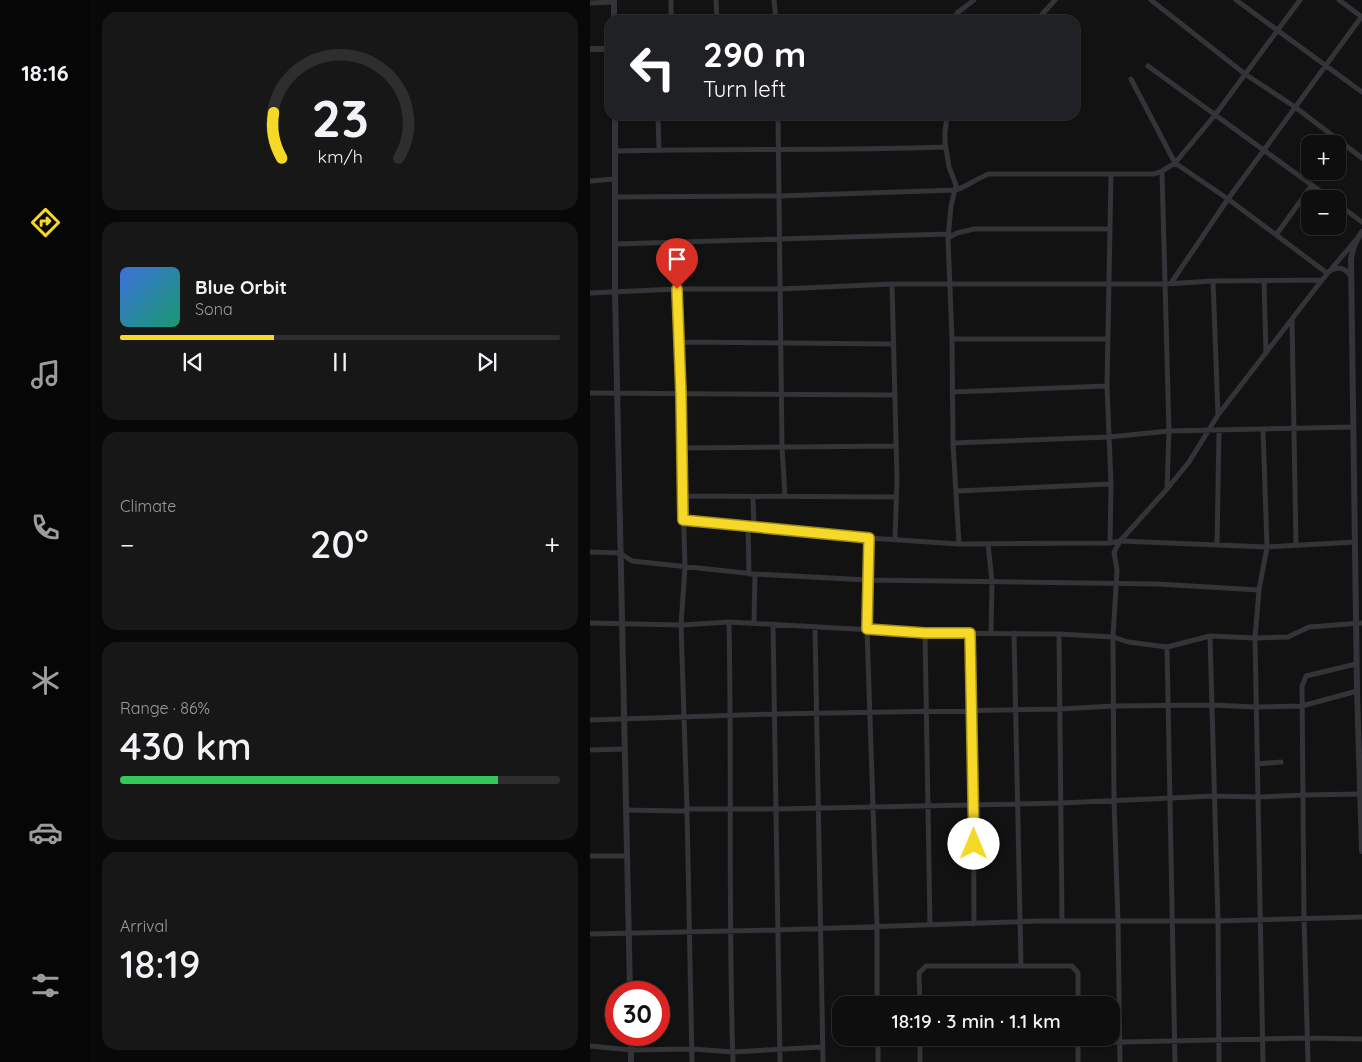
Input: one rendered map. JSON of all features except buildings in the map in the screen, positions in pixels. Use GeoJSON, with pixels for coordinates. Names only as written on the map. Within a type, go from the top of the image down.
{"type":"FeatureCollection","features":[{"type":"Feature","properties":{"kind":"street"},"geometry":{"type":"LineString","coordinates":[[670,0],[671,15]]}},
{"type":"Feature","properties":{"kind":"street"},"geometry":{"type":"LineString","coordinates":[[716,0],[717,15]]}},
{"type":"Feature","properties":{"kind":"street"},"geometry":{"type":"LineString","coordinates":[[774,0],[776,15]]}},
{"type":"Feature","properties":{"kind":"street"},"geometry":{"type":"LineString","coordinates":[[957,14],[974,0]]}},
{"type":"Feature","properties":{"kind":"street"},"geometry":{"type":"LineString","coordinates":[[1042,15],[1056,0]]}},
{"type":"Feature","properties":{"kind":"street"},"geometry":{"type":"LineString","coordinates":[[1152,0],[1245,74],[1295,108],[1362,158]]}},
{"type":"Feature","properties":{"kind":"street"},"geometry":{"type":"LineString","coordinates":[[1236,0],[1362,92]]}},
{"type":"Feature","properties":{"kind":"street"},"geometry":{"type":"LineString","coordinates":[[615,197],[779,196],[956,190],[965,187],[977,178],[989,174],[1154,174],[1162,172],[1176,163],[1215,115],[1300,0]]}},
{"type":"Feature","properties":{"kind":"street"},"geometry":{"type":"LineString","coordinates":[[1168,284],[1362,17],[1340,0]]}},
{"type":"Feature","properties":{"kind":"street"},"geometry":{"type":"LineString","coordinates":[[590,3],[614,1],[614,15]]}},
{"type":"Feature","properties":{"kind":"street"},"geometry":{"type":"LineString","coordinates":[[590,49],[605,49]]}},
{"type":"Feature","properties":{"kind":"street"},"geometry":{"type":"LineString","coordinates":[[1148,66],[1319,190]]}},
{"type":"Feature","properties":{"kind":"street"},"geometry":{"type":"LineString","coordinates":[[1131,79],[1176,163],[1228,199],[1327,274]]}},
{"type":"Feature","properties":{"kind":"street"},"geometry":{"type":"LineString","coordinates":[[614,120],[614,292],[630,981]]}},
{"type":"Feature","properties":{"kind":"street"},"geometry":{"type":"LineString","coordinates":[[658,120],[659,150]]}},
{"type":"Feature","properties":{"kind":"street"},"geometry":{"type":"LineString","coordinates":[[778,120],[780,343],[785,496]]}},
{"type":"Feature","properties":{"kind":"street"},"geometry":{"type":"LineString","coordinates":[[947,120],[945,132],[946,147],[949,167],[956,182],[948,236],[952,339],[953,443],[960,544]]}},
{"type":"Feature","properties":{"kind":"street"},"geometry":{"type":"LineString","coordinates":[[615,151],[854,150],[946,147]]}},
{"type":"Feature","properties":{"kind":"street"},"geometry":{"type":"LineString","coordinates":[[1162,172],[1168,284],[1169,431],[1167,489]]}},
{"type":"Feature","properties":{"kind":"street"},"geometry":{"type":"LineString","coordinates":[[1110,543],[1107,386],[1111,174]]}},
{"type":"Feature","properties":{"kind":"street"},"geometry":{"type":"LineString","coordinates":[[590,181],[615,179]]}},
{"type":"Feature","properties":{"kind":"street"},"geometry":{"type":"LineString","coordinates":[[1276,235],[1312,185]]}},
{"type":"Feature","properties":{"kind":"street"},"geometry":{"type":"LineString","coordinates":[[1346,210],[1362,222]]}},
{"type":"Feature","properties":{"kind":"street"},"geometry":{"type":"LineString","coordinates":[[615,244],[948,236],[974,229],[1110,229]]}},
{"type":"Feature","properties":{"kind":"street"},"geometry":{"type":"LineString","coordinates":[[1119,996],[1114,800],[1113,638],[1117,570],[1114,552],[1120,541],[1189,462],[1218,415],[1322,280],[1362,232]]}},
{"type":"Feature","properties":{"kind":"street"},"geometry":{"type":"LineString","coordinates":[[1357,238],[1352,249],[1352,282],[1355,542],[1359,624],[1356,664],[1362,851]]}},
{"type":"Feature","properties":{"kind":"street"},"geometry":{"type":"LineString","coordinates":[[1327,274],[1334,269],[1343,269],[1350,274],[1352,282]]}},
{"type":"Feature","properties":{"kind":"street"},"geometry":{"type":"LineString","coordinates":[[590,293],[677,289],[780,289],[892,284],[1168,284],[1213,281],[1322,280]]}},
{"type":"Feature","properties":{"kind":"street"},"geometry":{"type":"LineString","coordinates":[[1213,281],[1218,415]]}},
{"type":"Feature","properties":{"kind":"street"},"geometry":{"type":"LineString","coordinates":[[1264,281],[1266,353]]}},
{"type":"Feature","properties":{"kind":"street"},"geometry":{"type":"LineString","coordinates":[[892,284],[896,446],[895,539]]}},
{"type":"Feature","properties":{"kind":"street"},"geometry":{"type":"LineString","coordinates":[[677,289],[685,567],[681,625],[692,1062]]}},
{"type":"Feature","properties":{"kind":"street"},"geometry":{"type":"LineString","coordinates":[[1292,319],[1296,545]]}},
{"type":"Feature","properties":{"kind":"street"},"geometry":{"type":"LineString","coordinates":[[952,339],[1108,338]]}},
{"type":"Feature","properties":{"kind":"street"},"geometry":{"type":"LineString","coordinates":[[679,342],[893,344]]}},
{"type":"Feature","properties":{"kind":"street"},"geometry":{"type":"LineString","coordinates":[[952,392],[1107,386]]}},
{"type":"Feature","properties":{"kind":"street"},"geometry":{"type":"LineString","coordinates":[[590,393],[895,395]]}},
{"type":"Feature","properties":{"kind":"street"},"geometry":{"type":"LineString","coordinates":[[953,443],[1109,437],[1169,431],[1354,427]]}},
{"type":"Feature","properties":{"kind":"street"},"geometry":{"type":"LineString","coordinates":[[1263,429],[1267,547],[1259,590],[1255,638],[1263,1062]]}},
{"type":"Feature","properties":{"kind":"street"},"geometry":{"type":"LineString","coordinates":[[1217,545],[1219,431]]}},
{"type":"Feature","properties":{"kind":"street"},"geometry":{"type":"LineString","coordinates":[[682,448],[896,446]]}},
{"type":"Feature","properties":{"kind":"street"},"geometry":{"type":"LineString","coordinates":[[957,492],[1110,484]]}},
{"type":"Feature","properties":{"kind":"street"},"geometry":{"type":"LineString","coordinates":[[683,496],[896,498]]}},
{"type":"Feature","properties":{"kind":"street"},"geometry":{"type":"LineString","coordinates":[[753,498],[751,526],[754,623]]}},
{"type":"Feature","properties":{"kind":"street"},"geometry":{"type":"LineString","coordinates":[[683,520],[869,538],[960,544],[1110,543],[1120,541],[1267,547],[1355,542]]}},
{"type":"Feature","properties":{"kind":"street"},"geometry":{"type":"LineString","coordinates":[[869,538],[867,629],[877,926],[877,996]]}},
{"type":"Feature","properties":{"kind":"street"},"geometry":{"type":"LineString","coordinates":[[988,544],[992,581],[991,633]]}},
{"type":"Feature","properties":{"kind":"street"},"geometry":{"type":"LineString","coordinates":[[590,552],[620,553],[632,561],[752,574],[868,580],[1157,584],[1259,590]]}},
{"type":"Feature","properties":{"kind":"street"},"geometry":{"type":"LineString","coordinates":[[590,623],[681,625],[729,622],[925,633],[1059,634],[1113,638],[1167,647],[1210,636],[1288,637],[1308,627],[1359,624]]}},
{"type":"Feature","properties":{"kind":"street"},"geometry":{"type":"LineString","coordinates":[[729,622],[732,810],[730,932],[733,1062]]}},
{"type":"Feature","properties":{"kind":"street"},"geometry":{"type":"LineString","coordinates":[[772,624],[780,1062]]}},
{"type":"Feature","properties":{"kind":"street"},"geometry":{"type":"LineString","coordinates":[[815,628],[823,1062]]}},
{"type":"Feature","properties":{"kind":"street"},"geometry":{"type":"LineString","coordinates":[[925,633],[930,925]]}},
{"type":"Feature","properties":{"kind":"street"},"geometry":{"type":"LineString","coordinates":[[970,633],[974,805],[974,924]]}},
{"type":"Feature","properties":{"kind":"street"},"geometry":{"type":"LineString","coordinates":[[1014,633],[1016,804],[1021,965]]}},
{"type":"Feature","properties":{"kind":"street"},"geometry":{"type":"LineString","coordinates":[[1059,634],[1062,921]]}},
{"type":"Feature","properties":{"kind":"street"},"geometry":{"type":"LineString","coordinates":[[1210,636],[1218,921],[1219,1062]]}},
{"type":"Feature","properties":{"kind":"street"},"geometry":{"type":"LineString","coordinates":[[1167,647],[1175,1062]]}},
{"type":"Feature","properties":{"kind":"street"},"geometry":{"type":"LineString","coordinates":[[1308,1062],[1304,918],[1302,686],[1306,676],[1356,664]]}},
{"type":"Feature","properties":{"kind":"street"},"geometry":{"type":"LineString","coordinates":[[590,720],[870,711],[1059,709],[1114,706],[1302,706],[1357,691]]}},
{"type":"Feature","properties":{"kind":"street"},"geometry":{"type":"LineString","coordinates":[[590,750],[624,749]]}},
{"type":"Feature","properties":{"kind":"street"},"geometry":{"type":"LineString","coordinates":[[1257,764],[1281,762]]}},
{"type":"Feature","properties":{"kind":"street"},"geometry":{"type":"LineString","coordinates":[[626,810],[684,811],[687,808],[732,810],[974,805],[1215,796],[1258,798],[1303,794],[1361,794]]}},
{"type":"Feature","properties":{"kind":"street"},"geometry":{"type":"LineString","coordinates":[[590,856],[627,856]]}},
{"type":"Feature","properties":{"kind":"street"},"geometry":{"type":"LineString","coordinates":[[590,934],[690,931],[730,932],[1062,921],[1218,921],[1362,917]]}},
{"type":"Feature","properties":{"kind":"street"},"geometry":{"type":"LineString","coordinates":[[920,996],[919,973],[926,966],[1021,965],[1072,966],[1078,973],[1078,996]]}},
{"type":"Feature","properties":{"kind":"street"},"geometry":{"type":"LineString","coordinates":[[1120,1042],[1307,1038],[1362,1039]]}},
{"type":"Feature","properties":{"kind":"street"},"geometry":{"type":"LineString","coordinates":[[590,1046],[631,1050],[692,1049],[732,1052],[822,1047]]}},
{"type":"Feature","properties":{"kind":"street"},"geometry":{"type":"LineString","coordinates":[[631,1046],[631,1062]]}},
{"type":"Feature","properties":{"kind":"street"},"geometry":{"type":"LineString","coordinates":[[878,1046],[878,1062]]}},
{"type":"Feature","properties":{"kind":"street"},"geometry":{"type":"LineString","coordinates":[[920,1046],[920,1062]]}},
{"type":"Feature","properties":{"kind":"street"},"geometry":{"type":"LineString","coordinates":[[1078,1046],[1078,1062]]}},
{"type":"Feature","properties":{"kind":"street"},"geometry":{"type":"LineString","coordinates":[[1119,1046],[1120,1062]]}},
{"type":"Feature","properties":{"kind":"route"},"geometry":{"type":"LineString","coordinates":[[677,289],[683,520],[869,538],[867,629],[925,633],[970,633],[974,844]]}}]}
